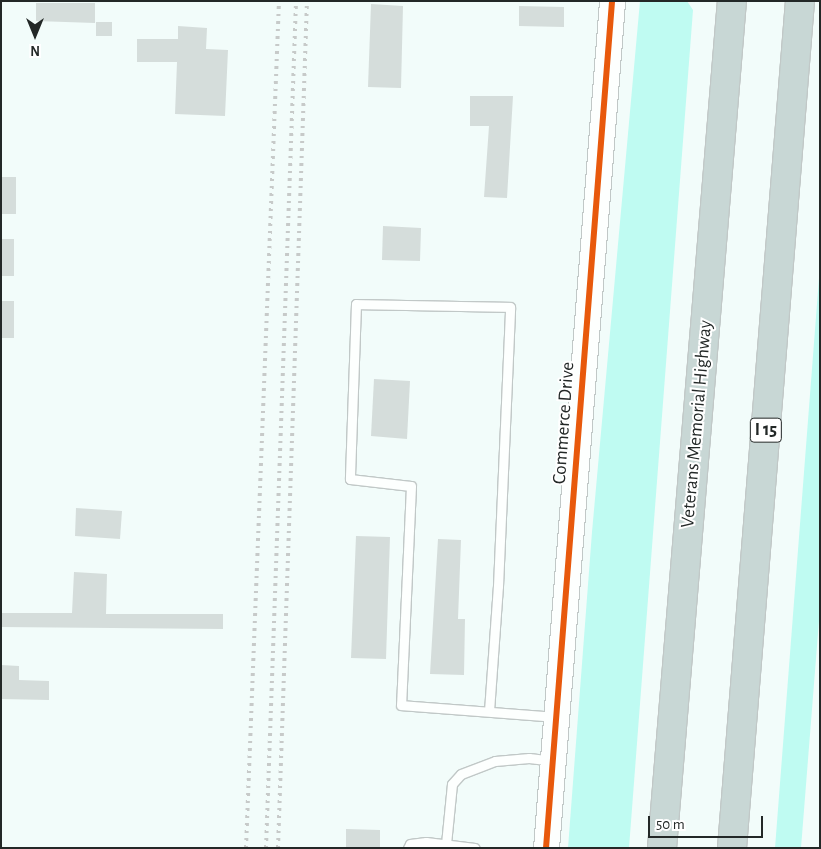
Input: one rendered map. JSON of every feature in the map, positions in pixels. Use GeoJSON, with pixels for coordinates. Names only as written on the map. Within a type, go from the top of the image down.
{"type":"FeatureCollection","features":[{"type":"Feature","properties":{"kind":"highway","name":"I 15"},"geometry":{"type":"LineString","coordinates":[[732,848],[800,7]]}},
{"type":"Feature","properties":{"kind":"highway","name":"Veterans Memorial Highway"},"geometry":{"type":"LineString","coordinates":[[662,848],[731,8]]}},
{"type":"Feature","properties":{"kind":"street","name":"Commerce Drive"},"geometry":{"type":"LineString","coordinates":[[546,848],[612,1]]}},
{"type":"Feature","properties":{"kind":"lane"},"geometry":{"type":"LineString","coordinates":[[489,712],[498,586],[510,307],[356,304],[350,479],[411,486],[401,705],[489,712],[556,717]]}},
{"type":"Feature","properties":{"kind":"lane"},"geometry":{"type":"LineString","coordinates":[[446,844],[452,784],[461,774],[495,760],[529,758],[553,761]]}},
{"type":"Feature","properties":{"kind":"lane"},"geometry":{"type":"LineString","coordinates":[[408,848],[410,844],[426,842],[475,848]]}},
{"type":"Feature","properties":{"kind":"shaded area"},"geometry":{"type":"Polygon","coordinates":[[[640,1],[687,1],[693,10],[629,848],[568,848],[592,532],[640,1]]]}},
{"type":"Feature","properties":{"kind":"shaded area"},"geometry":{"type":"Polygon","coordinates":[[[820,265],[820,608],[801,848],[775,848],[820,265]]]}},
{"type":"Feature","properties":{"kind":"building"},"geometry":{"type":"Polygon","coordinates":[[[36,3],[95,3],[95,23],[36,21],[36,3]]]}},
{"type":"Feature","properties":{"kind":"building"},"geometry":{"type":"Polygon","coordinates":[[[371,4],[403,6],[401,88],[368,87],[371,4]]]}},
{"type":"Feature","properties":{"kind":"building"},"geometry":{"type":"Polygon","coordinates":[[[519,6],[564,7],[564,27],[519,26],[519,6]]]}},
{"type":"Feature","properties":{"kind":"building"},"geometry":{"type":"Polygon","coordinates":[[[96,22],[112,22],[112,36],[96,36],[96,22]]]}},
{"type":"Feature","properties":{"kind":"building"},"geometry":{"type":"Polygon","coordinates":[[[178,26],[207,28],[206,49],[228,50],[225,116],[175,114],[177,62],[137,62],[137,39],[178,39],[178,26]]]}},
{"type":"Feature","properties":{"kind":"building"},"geometry":{"type":"Polygon","coordinates":[[[470,96],[513,96],[507,198],[484,197],[489,126],[470,126],[470,96]]]}},
{"type":"Feature","properties":{"kind":"building"},"geometry":{"type":"Polygon","coordinates":[[[1,177],[16,177],[16,214],[1,214],[1,177]]]}},
{"type":"Feature","properties":{"kind":"building"},"geometry":{"type":"Polygon","coordinates":[[[383,226],[421,228],[420,261],[382,260],[383,226]]]}},
{"type":"Feature","properties":{"kind":"building"},"geometry":{"type":"Polygon","coordinates":[[[1,239],[14,239],[14,276],[1,276],[1,239]]]}},
{"type":"Feature","properties":{"kind":"building"},"geometry":{"type":"Polygon","coordinates":[[[1,301],[14,301],[14,338],[1,338],[1,301]]]}},
{"type":"Feature","properties":{"kind":"building"},"geometry":{"type":"Polygon","coordinates":[[[374,379],[410,381],[407,439],[371,436],[374,379]]]}},
{"type":"Feature","properties":{"kind":"building"},"geometry":{"type":"Polygon","coordinates":[[[76,508],[122,511],[120,539],[75,536],[76,508]]]}},
{"type":"Feature","properties":{"kind":"building"},"geometry":{"type":"Polygon","coordinates":[[[356,536],[390,537],[386,659],[351,658],[356,536]]]}},
{"type":"Feature","properties":{"kind":"building"},"geometry":{"type":"Polygon","coordinates":[[[438,539],[461,540],[458,619],[465,619],[464,675],[430,674],[438,539]]]}},
{"type":"Feature","properties":{"kind":"building"},"geometry":{"type":"Polygon","coordinates":[[[74,572],[107,574],[106,614],[223,614],[223,629],[1,627],[1,613],[72,613],[74,572]]]}},
{"type":"Feature","properties":{"kind":"building"},"geometry":{"type":"Polygon","coordinates":[[[1,665],[19,666],[19,680],[49,681],[49,700],[1,699],[1,665]]]}},
{"type":"Feature","properties":{"kind":"building"},"geometry":{"type":"Polygon","coordinates":[[[346,829],[380,830],[380,848],[346,848],[346,829]]]}},
{"type":"Feature","properties":{"kind":"railway"},"geometry":{"type":"LineString","coordinates":[[246,848],[279,1]]}},
{"type":"Feature","properties":{"kind":"railway"},"geometry":{"type":"LineString","coordinates":[[266,848],[296,1]]}},
{"type":"Feature","properties":{"kind":"railway"},"geometry":{"type":"LineString","coordinates":[[278,848],[307,1]]}},
{"type":"Feature","properties":{"kind":"cycle path"},"geometry":{"type":"LineString","coordinates":[[546,848],[612,1]]}}]}
